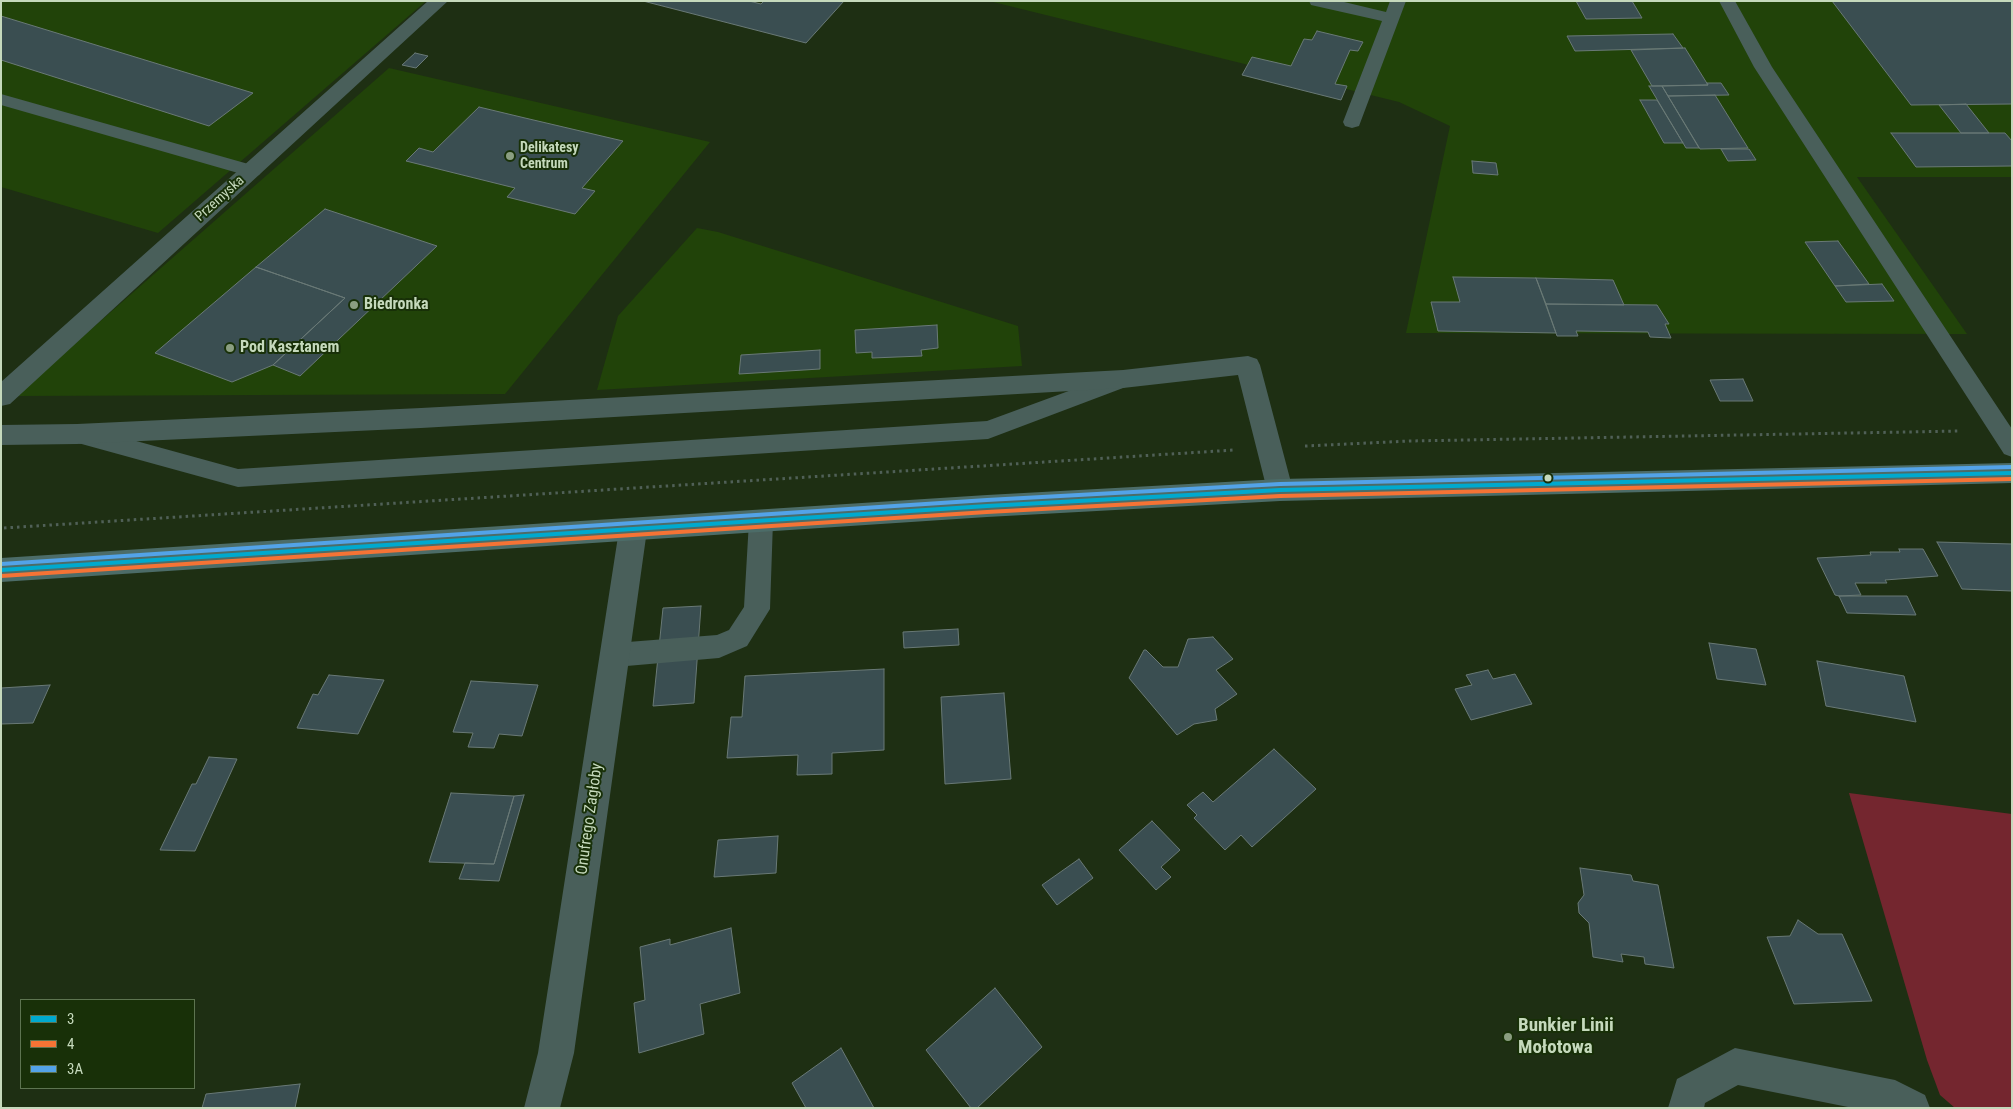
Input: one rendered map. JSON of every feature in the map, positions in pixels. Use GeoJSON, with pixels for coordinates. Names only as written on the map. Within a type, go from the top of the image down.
{"type":"FeatureCollection","features":[{"type":"Feature","properties":{"kind":"main road"},"geometry":{"type":"LineString","coordinates":[[1,570],[1280,490],[1580,481],[2012,473]]}},
{"type":"Feature","properties":{"kind":"street","name":"Przemyska"},"geometry":{"type":"LineString","coordinates":[[1,397],[439,1]]}},
{"type":"Feature","properties":{"kind":"street"},"geometry":{"type":"LineString","coordinates":[[1,435],[78,434],[430,418],[1123,379],[1248,365],[1280,490]]}},
{"type":"Feature","properties":{"kind":"street","name":"Onufrego Zagłoby"},"geometry":{"type":"LineString","coordinates":[[542,1108],[556,1053],[633,530]]}},
{"type":"Feature","properties":{"kind":"street"},"geometry":{"type":"LineString","coordinates":[[1686,1108],[1690,1092],[1735,1066],[1895,1098],[1912,1108]]}},
{"type":"Feature","properties":{"kind":"lane"},"geometry":{"type":"LineString","coordinates":[[1317,1],[1391,18]]}},
{"type":"Feature","properties":{"kind":"lane"},"geometry":{"type":"LineString","coordinates":[[1352,122],[1398,1]]}},
{"type":"Feature","properties":{"kind":"lane"},"geometry":{"type":"LineString","coordinates":[[1727,1],[1763,67],[2012,448]]}},
{"type":"Feature","properties":{"kind":"lane"},"geometry":{"type":"LineString","coordinates":[[1,99],[252,170]]}},
{"type":"Feature","properties":{"kind":"lane"},"geometry":{"type":"LineString","coordinates":[[78,434],[238,478],[988,430],[1123,379]]}},
{"type":"Feature","properties":{"kind":"lane"},"geometry":{"type":"LineString","coordinates":[[614,655],[719,646],[738,638],[757,609],[761,522]]}},
{"type":"Feature","properties":{"kind":"shaded area"},"geometry":{"type":"Polygon","coordinates":[[[1,1],[426,1],[158,233],[1,187],[1,1]]]}},
{"type":"Feature","properties":{"kind":"shaded area"},"geometry":{"type":"Polygon","coordinates":[[[989,1],[2012,1],[2012,177],[1857,177],[1967,334],[1406,333],[1450,126],[1399,102],[989,1]]]}},
{"type":"Feature","properties":{"kind":"shaded area"},"geometry":{"type":"Polygon","coordinates":[[[389,68],[710,142],[505,394],[15,396],[389,68]]]}},
{"type":"Feature","properties":{"kind":"shaded area"},"geometry":{"type":"Polygon","coordinates":[[[697,228],[718,232],[1018,326],[1022,366],[597,390],[618,316],[697,228]]]}},
{"type":"Feature","properties":{"kind":"shaded area"},"geometry":{"type":"Polygon","coordinates":[[[1849,793],[2012,814],[2012,1108],[1955,1108],[1940,1095],[1927,1060],[1849,793]]]}},
{"type":"Feature","properties":{"kind":"building"},"geometry":{"type":"Polygon","coordinates":[[[643,1],[749,1],[761,4],[764,1],[844,1],[806,43],[643,1]]]}},
{"type":"Feature","properties":{"kind":"building"},"geometry":{"type":"Polygon","coordinates":[[[1576,1],[1632,1],[1642,18],[1586,19],[1576,1]]]}},
{"type":"Feature","properties":{"kind":"building"},"geometry":{"type":"Polygon","coordinates":[[[1832,1],[2012,1],[2012,104],[1911,105],[1832,1]]]}},
{"type":"Feature","properties":{"kind":"building"},"geometry":{"type":"Polygon","coordinates":[[[1,16],[253,93],[209,126],[1,60],[1,16]]]}},
{"type":"Feature","properties":{"kind":"building"},"geometry":{"type":"Polygon","coordinates":[[[1317,31],[1363,42],[1358,51],[1350,50],[1335,84],[1347,86],[1341,100],[1242,75],[1252,57],[1291,66],[1304,39],[1312,40],[1317,31]]]}},
{"type":"Feature","properties":{"kind":"building"},"geometry":{"type":"Polygon","coordinates":[[[1673,34],[1683,48],[1575,51],[1567,36],[1673,34]]]}},
{"type":"Feature","properties":{"kind":"building"},"geometry":{"type":"Polygon","coordinates":[[[1685,48],[1708,85],[1652,86],[1631,50],[1685,48]]]}},
{"type":"Feature","properties":{"kind":"building"},"geometry":{"type":"Polygon","coordinates":[[[415,53],[428,56],[416,68],[402,65],[415,53]]]}},
{"type":"Feature","properties":{"kind":"building"},"geometry":{"type":"Polygon","coordinates":[[[1707,83],[1721,83],[1729,95],[1668,96],[1662,86],[1708,85],[1707,83]]]}},
{"type":"Feature","properties":{"kind":"building"},"geometry":{"type":"Polygon","coordinates":[[[1649,86],[1662,86],[1699,148],[1686,148],[1649,86]]]}},
{"type":"Feature","properties":{"kind":"building"},"geometry":{"type":"Polygon","coordinates":[[[1715,95],[1748,148],[1700,149],[1668,96],[1715,95]]]}},
{"type":"Feature","properties":{"kind":"building"},"geometry":{"type":"Polygon","coordinates":[[[1640,100],[1657,100],[1683,143],[1664,143],[1640,100]]]}},
{"type":"Feature","properties":{"kind":"building"},"geometry":{"type":"Polygon","coordinates":[[[1966,104],[1989,133],[1961,133],[1939,105],[1966,104]]]}},
{"type":"Feature","properties":{"kind":"building","name":"Delikatesy Centrum"},"geometry":{"type":"Polygon","coordinates":[[[479,107],[623,141],[582,188],[595,191],[575,214],[507,197],[515,188],[406,161],[419,148],[433,152],[479,107]]]}},
{"type":"Feature","properties":{"kind":"building"},"geometry":{"type":"Polygon","coordinates":[[[1891,133],[2005,133],[2012,141],[2012,166],[1916,167],[1891,133]]]}},
{"type":"Feature","properties":{"kind":"building"},"geometry":{"type":"Polygon","coordinates":[[[1721,149],[1749,149],[1756,160],[1728,161],[1721,149]]]}},
{"type":"Feature","properties":{"kind":"building"},"geometry":{"type":"Polygon","coordinates":[[[1472,161],[1496,163],[1498,175],[1473,173],[1472,161]]]}},
{"type":"Feature","properties":{"kind":"building"},"geometry":{"type":"Polygon","coordinates":[[[325,209],[437,246],[300,376],[273,365],[345,298],[256,267],[325,209]]]}},
{"type":"Feature","properties":{"kind":"building"},"geometry":{"type":"Polygon","coordinates":[[[1838,241],[1869,284],[1835,286],[1805,242],[1838,241]]]}},
{"type":"Feature","properties":{"kind":"building"},"geometry":{"type":"Polygon","coordinates":[[[256,267],[345,298],[273,365],[232,382],[155,353],[256,267]]]}},
{"type":"Feature","properties":{"kind":"building"},"geometry":{"type":"Polygon","coordinates":[[[1453,277],[1536,278],[1556,333],[1438,331],[1431,302],[1460,302],[1453,277]]]}},
{"type":"Feature","properties":{"kind":"building"},"geometry":{"type":"Polygon","coordinates":[[[1536,278],[1613,280],[1624,305],[1546,304],[1536,278]]]}},
{"type":"Feature","properties":{"kind":"building"},"geometry":{"type":"Polygon","coordinates":[[[1882,284],[1894,301],[1846,302],[1835,286],[1882,284]]]}},
{"type":"Feature","properties":{"kind":"building"},"geometry":{"type":"Polygon","coordinates":[[[1546,304],[1657,305],[1669,324],[1665,324],[1671,338],[1650,337],[1648,332],[1576,331],[1578,336],[1557,336],[1546,304]]]}},
{"type":"Feature","properties":{"kind":"building"},"geometry":{"type":"Polygon","coordinates":[[[937,325],[938,348],[921,350],[922,356],[872,358],[872,352],[856,353],[855,330],[937,325]]]}},
{"type":"Feature","properties":{"kind":"building"},"geometry":{"type":"Polygon","coordinates":[[[820,350],[820,369],[739,374],[741,355],[820,350]]]}},
{"type":"Feature","properties":{"kind":"building"},"geometry":{"type":"Polygon","coordinates":[[[1743,379],[1753,401],[1720,401],[1710,380],[1743,379]]]}},
{"type":"Feature","properties":{"kind":"building"},"geometry":{"type":"Polygon","coordinates":[[[1937,542],[2012,544],[2012,591],[1962,589],[1937,542]]]}},
{"type":"Feature","properties":{"kind":"building"},"geometry":{"type":"Polygon","coordinates":[[[1899,549],[1923,549],[1938,576],[1885,580],[1887,583],[1855,583],[1861,595],[1839,596],[1835,595],[1817,558],[1871,555],[1870,552],[1900,552],[1899,549]]]}},
{"type":"Feature","properties":{"kind":"building"},"geometry":{"type":"Polygon","coordinates":[[[1839,596],[1907,596],[1916,615],[1847,613],[1839,596]]]}},
{"type":"Feature","properties":{"kind":"building"},"geometry":{"type":"Polygon","coordinates":[[[701,606],[694,703],[653,706],[663,608],[701,606]]]}},
{"type":"Feature","properties":{"kind":"building"},"geometry":{"type":"Polygon","coordinates":[[[958,629],[959,645],[904,648],[903,632],[958,629]]]}},
{"type":"Feature","properties":{"kind":"building"},"geometry":{"type":"Polygon","coordinates":[[[1213,637],[1233,659],[1216,670],[1237,694],[1215,709],[1217,720],[1194,724],[1177,735],[1129,678],[1144,650],[1163,667],[1178,667],[1188,639],[1213,637]]]}},
{"type":"Feature","properties":{"kind":"building"},"geometry":{"type":"Polygon","coordinates":[[[1709,643],[1756,649],[1766,685],[1717,679],[1709,643]]]}},
{"type":"Feature","properties":{"kind":"building"},"geometry":{"type":"Polygon","coordinates":[[[1817,661],[1904,676],[1916,722],[1826,706],[1817,661]]]}},
{"type":"Feature","properties":{"kind":"building"},"geometry":{"type":"Polygon","coordinates":[[[884,669],[884,750],[832,753],[832,774],[797,775],[798,755],[727,758],[731,717],[742,717],[745,676],[884,669]]]}},
{"type":"Feature","properties":{"kind":"building"},"geometry":{"type":"Polygon","coordinates":[[[1488,670],[1493,679],[1515,674],[1532,704],[1471,720],[1455,689],[1472,685],[1466,675],[1488,670]]]}},
{"type":"Feature","properties":{"kind":"building"},"geometry":{"type":"Polygon","coordinates":[[[329,675],[384,680],[358,734],[297,728],[313,694],[318,695],[329,675]]]}},
{"type":"Feature","properties":{"kind":"building"},"geometry":{"type":"Polygon","coordinates":[[[471,681],[538,685],[522,736],[499,734],[494,748],[468,747],[473,733],[453,732],[471,681]]]}},
{"type":"Feature","properties":{"kind":"building"},"geometry":{"type":"Polygon","coordinates":[[[50,685],[33,723],[1,724],[1,688],[50,685]]]}},
{"type":"Feature","properties":{"kind":"building"},"geometry":{"type":"Polygon","coordinates":[[[1004,693],[1011,779],[945,784],[941,697],[1004,693]]]}},
{"type":"Feature","properties":{"kind":"building"},"geometry":{"type":"Polygon","coordinates":[[[1274,749],[1316,789],[1252,847],[1241,835],[1225,850],[1194,818],[1197,815],[1187,805],[1203,792],[1213,802],[1274,749]]]}},
{"type":"Feature","properties":{"kind":"building"},"geometry":{"type":"Polygon","coordinates":[[[209,757],[237,759],[195,851],[160,850],[192,784],[196,784],[209,757]]]}},
{"type":"Feature","properties":{"kind":"building"},"geometry":{"type":"Polygon","coordinates":[[[451,793],[514,796],[494,864],[429,862],[451,793]]]}},
{"type":"Feature","properties":{"kind":"building"},"geometry":{"type":"Polygon","coordinates":[[[524,795],[499,881],[459,879],[465,863],[494,864],[514,796],[524,795]]]}},
{"type":"Feature","properties":{"kind":"building"},"geometry":{"type":"Polygon","coordinates":[[[1152,821],[1180,850],[1161,867],[1171,877],[1156,890],[1119,850],[1152,821]]]}},
{"type":"Feature","properties":{"kind":"building"},"geometry":{"type":"Polygon","coordinates":[[[778,836],[776,873],[714,877],[718,840],[778,836]]]}},
{"type":"Feature","properties":{"kind":"building"},"geometry":{"type":"Polygon","coordinates":[[[1079,859],[1093,878],[1057,905],[1042,885],[1079,859]]]}},
{"type":"Feature","properties":{"kind":"building"},"geometry":{"type":"Polygon","coordinates":[[[1580,868],[1631,875],[1633,881],[1658,885],[1674,968],[1645,964],[1644,957],[1621,954],[1623,962],[1593,957],[1589,923],[1579,913],[1578,903],[1584,895],[1580,868]]]}},
{"type":"Feature","properties":{"kind":"building"},"geometry":{"type":"Polygon","coordinates":[[[1798,920],[1818,934],[1842,934],[1872,1001],[1794,1004],[1767,937],[1790,936],[1798,920]]]}},
{"type":"Feature","properties":{"kind":"building"},"geometry":{"type":"Polygon","coordinates":[[[731,928],[740,993],[700,1004],[704,1034],[639,1053],[634,1003],[645,1000],[640,947],[670,939],[670,945],[731,928]]]}},
{"type":"Feature","properties":{"kind":"building"},"geometry":{"type":"Polygon","coordinates":[[[995,988],[1042,1047],[977,1108],[971,1108],[926,1050],[995,988]]]}},
{"type":"Feature","properties":{"kind":"building"},"geometry":{"type":"Polygon","coordinates":[[[841,1048],[874,1108],[806,1108],[792,1083],[841,1048]]]}},
{"type":"Feature","properties":{"kind":"building"},"geometry":{"type":"Polygon","coordinates":[[[300,1084],[295,1108],[202,1108],[206,1094],[300,1084]]]}},
{"type":"Feature","properties":{"kind":"transit line","name":"3A"},"geometry":{"type":"LineString","coordinates":[[1,564],[987,500],[1280,484],[2012,467]]}},
{"type":"Feature","properties":{"kind":"transit line","name":"3"},"geometry":{"type":"LineString","coordinates":[[1,570],[987,506],[1280,490],[2012,473]]}},
{"type":"Feature","properties":{"kind":"transit line","name":"4"},"geometry":{"type":"LineString","coordinates":[[1,576],[987,512],[1280,496],[2012,479]]}},
{"type":"Feature","properties":{"kind":"place","name":"Delikatesy Centrum"},"geometry":{"type":"Point","coordinates":[510,156]}},
{"type":"Feature","properties":{"kind":"place","name":"Biedronka"},"geometry":{"type":"Point","coordinates":[354,305]}},
{"type":"Feature","properties":{"kind":"place","name":"Pod Kasztanem"},"geometry":{"type":"Point","coordinates":[230,348]}},
{"type":"Feature","properties":{"kind":"place","name":"Bunkier Linii Mołotowa"},"geometry":{"type":"Point","coordinates":[1508,1037]}}]}
